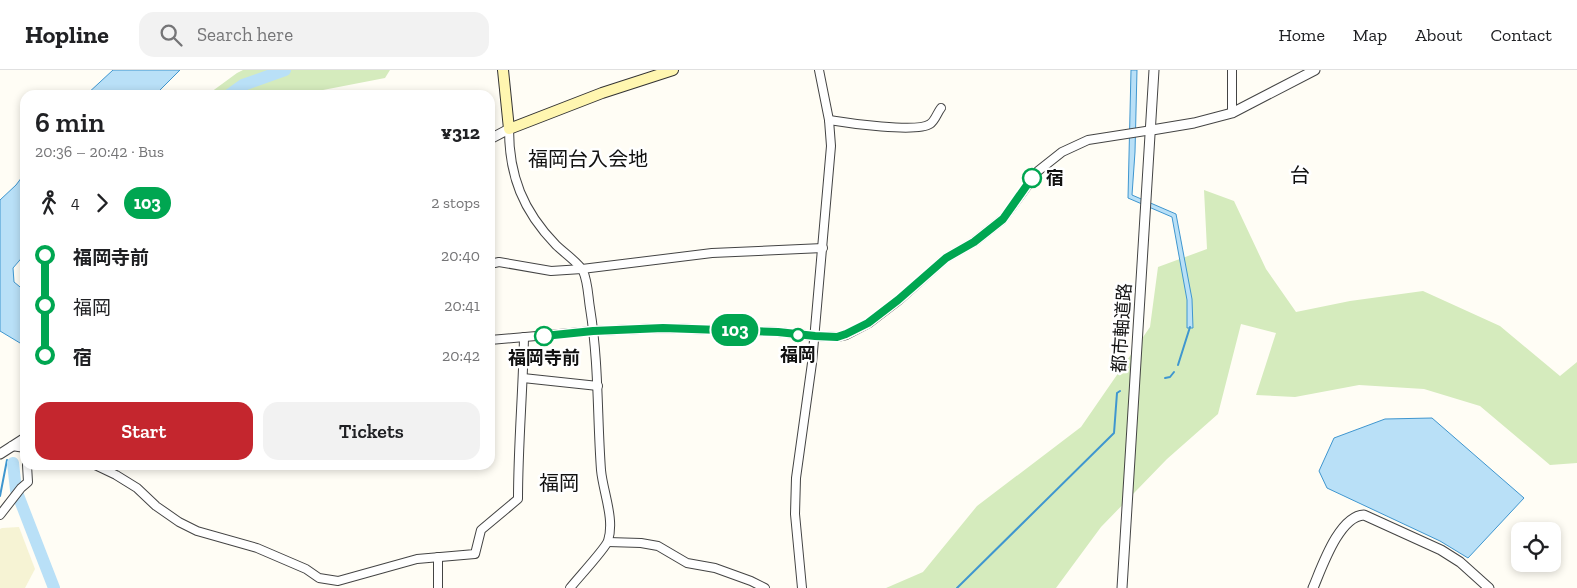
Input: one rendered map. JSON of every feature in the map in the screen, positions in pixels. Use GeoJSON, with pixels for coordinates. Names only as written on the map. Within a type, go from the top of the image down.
{"type":"FeatureCollection","features":[{"type":"Feature","properties":{"kind":"main road"},"geometry":{"type":"LineString","coordinates":[[503,70],[509,130],[602,93],[673,70]]}},
{"type":"Feature","properties":{"kind":"street"},"geometry":{"type":"LineString","coordinates":[[802,588],[795,497],[796,478],[815,336],[831,146],[829,120],[819,70]]}},
{"type":"Feature","properties":{"kind":"street","name":"都市軸道路"},"geometry":{"type":"LineString","coordinates":[[1122,588],[1152,130],[1154,70]]}},
{"type":"Feature","properties":{"kind":"street"},"geometry":{"type":"LineString","coordinates":[[1232,70],[1232,113]]}},
{"type":"Feature","properties":{"kind":"street"},"geometry":{"type":"LineString","coordinates":[[495,340],[593,331],[690,328],[837,337],[868,323],[898,300],[946,258],[974,242],[1003,219],[1038,171],[1062,152],[1088,140],[1194,123],[1232,113],[1315,70]]}},
{"type":"Feature","properties":{"kind":"street"},"geometry":{"type":"LineString","coordinates":[[829,120],[898,127],[920,127],[930,124],[941,108]]}},
{"type":"Feature","properties":{"kind":"street"},"geometry":{"type":"LineString","coordinates":[[495,137],[509,130],[510,163],[526,207],[554,243],[582,269],[593,331],[598,386],[602,484],[610,521],[608,542],[570,588]]}},
{"type":"Feature","properties":{"kind":"street"},"geometry":{"type":"LineString","coordinates":[[495,263],[551,271],[712,253],[823,248]]}},
{"type":"Feature","properties":{"kind":"street"},"geometry":{"type":"LineString","coordinates":[[106,470],[137,488],[156,506],[178,522],[197,531],[257,548],[306,569],[319,578],[338,580],[417,559],[475,554],[481,530],[518,499],[524,337]]}},
{"type":"Feature","properties":{"kind":"street"},"geometry":{"type":"LineString","coordinates":[[523,378],[598,386]]}},
{"type":"Feature","properties":{"kind":"street"},"geometry":{"type":"LineString","coordinates":[[0,454],[20,441]]}},
{"type":"Feature","properties":{"kind":"street"},"geometry":{"type":"LineString","coordinates":[[12,446],[20,448]]}},
{"type":"Feature","properties":{"kind":"street"},"geometry":{"type":"LineString","coordinates":[[0,515],[28,482],[27,470]]}},
{"type":"Feature","properties":{"kind":"street"},"geometry":{"type":"LineString","coordinates":[[1313,588],[1343,526],[1354,517],[1364,515],[1441,550],[1460,562],[1489,588]]}},
{"type":"Feature","properties":{"kind":"street"},"geometry":{"type":"LineString","coordinates":[[608,542],[641,543],[658,546],[687,563],[715,568],[765,588]]}},
{"type":"Feature","properties":{"kind":"street"},"geometry":{"type":"LineString","coordinates":[[438,557],[438,588]]}},
{"type":"Feature","properties":{"kind":"shaded area"},"geometry":{"type":"Polygon","coordinates":[[[19,527],[35,569],[25,588],[0,588],[0,529],[19,527]]]}},
{"type":"Feature","properties":{"kind":"green space"},"geometry":{"type":"Polygon","coordinates":[[[243,70],[390,70],[385,78],[323,90],[214,90],[243,70]]]}},
{"type":"Feature","properties":{"kind":"green space"},"geometry":{"type":"Polygon","coordinates":[[[1204,190],[1234,201],[1266,269],[1296,312],[1350,301],[1423,291],[1500,326],[1560,376],[1577,362],[1577,463],[1550,465],[1480,406],[1424,389],[1359,385],[1295,397],[1256,395],[1276,333],[1241,324],[1218,414],[1167,459],[1101,527],[1056,588],[886,588],[923,572],[977,506],[1081,427],[1150,327],[1158,267],[1207,249],[1204,190]]]}},
{"type":"Feature","properties":{"kind":"water"},"geometry":{"type":"Polygon","coordinates":[[[113,70],[180,70],[160,90],[91,90],[113,70]]]}},
{"type":"Feature","properties":{"kind":"water"},"geometry":{"type":"Polygon","coordinates":[[[1131,70],[1137,70],[1132,195],[1176,214],[1192,299],[1193,328],[1187,328],[1187,300],[1172,217],[1128,198],[1131,70]]]}},
{"type":"Feature","properties":{"kind":"water"},"geometry":{"type":"Polygon","coordinates":[[[20,180],[20,260],[13,268],[14,282],[20,287],[20,343],[0,331],[0,200],[20,180]]]}},
{"type":"Feature","properties":{"kind":"water"},"geometry":{"type":"Polygon","coordinates":[[[1432,418],[1524,498],[1468,558],[1440,541],[1327,488],[1319,471],[1334,438],[1385,419],[1432,418]]]}},
{"type":"Feature","properties":{"kind":"waterway"},"geometry":{"type":"LineString","coordinates":[[236,90],[243,85],[285,70]]}},
{"type":"Feature","properties":{"kind":"waterway"},"geometry":{"type":"LineString","coordinates":[[1178,365],[1190,327]]}},
{"type":"Feature","properties":{"kind":"waterway"},"geometry":{"type":"LineString","coordinates":[[1165,378],[1170,377],[1174,372]]}},
{"type":"Feature","properties":{"kind":"waterway"},"geometry":{"type":"LineString","coordinates":[[957,588],[1114,433],[1117,393],[1120,391]]}},
{"type":"Feature","properties":{"kind":"waterway"},"geometry":{"type":"LineString","coordinates":[[0,496],[7,460]]}},
{"type":"Feature","properties":{"kind":"waterway"},"geometry":{"type":"LineString","coordinates":[[13,463],[16,490],[54,588]]}},
{"type":"Feature","properties":{"kind":"bus line","name":"103"},"geometry":{"type":"LineString","coordinates":[[544,336],[593,331],[690,328],[837,337],[868,323],[898,300],[946,258],[974,242],[1003,219],[1032,178]]}},
{"type":"Feature","properties":{"kind":"place","name":"宿"},"geometry":{"type":"Point","coordinates":[1032,178]}},
{"type":"Feature","properties":{"kind":"place","name":"福岡"},"geometry":{"type":"Point","coordinates":[798,335]}},
{"type":"Feature","properties":{"kind":"place","name":"福岡寺前"},"geometry":{"type":"Point","coordinates":[544,336]}},
{"type":"Feature","properties":{"kind":"district","name":"福岡台入会地"},"geometry":{"type":"Point","coordinates":[588,159]}},
{"type":"Feature","properties":{"kind":"district","name":"台"},"geometry":{"type":"Point","coordinates":[1300,175]}},
{"type":"Feature","properties":{"kind":"district","name":"福岡"},"geometry":{"type":"Point","coordinates":[559,483]}}]}
